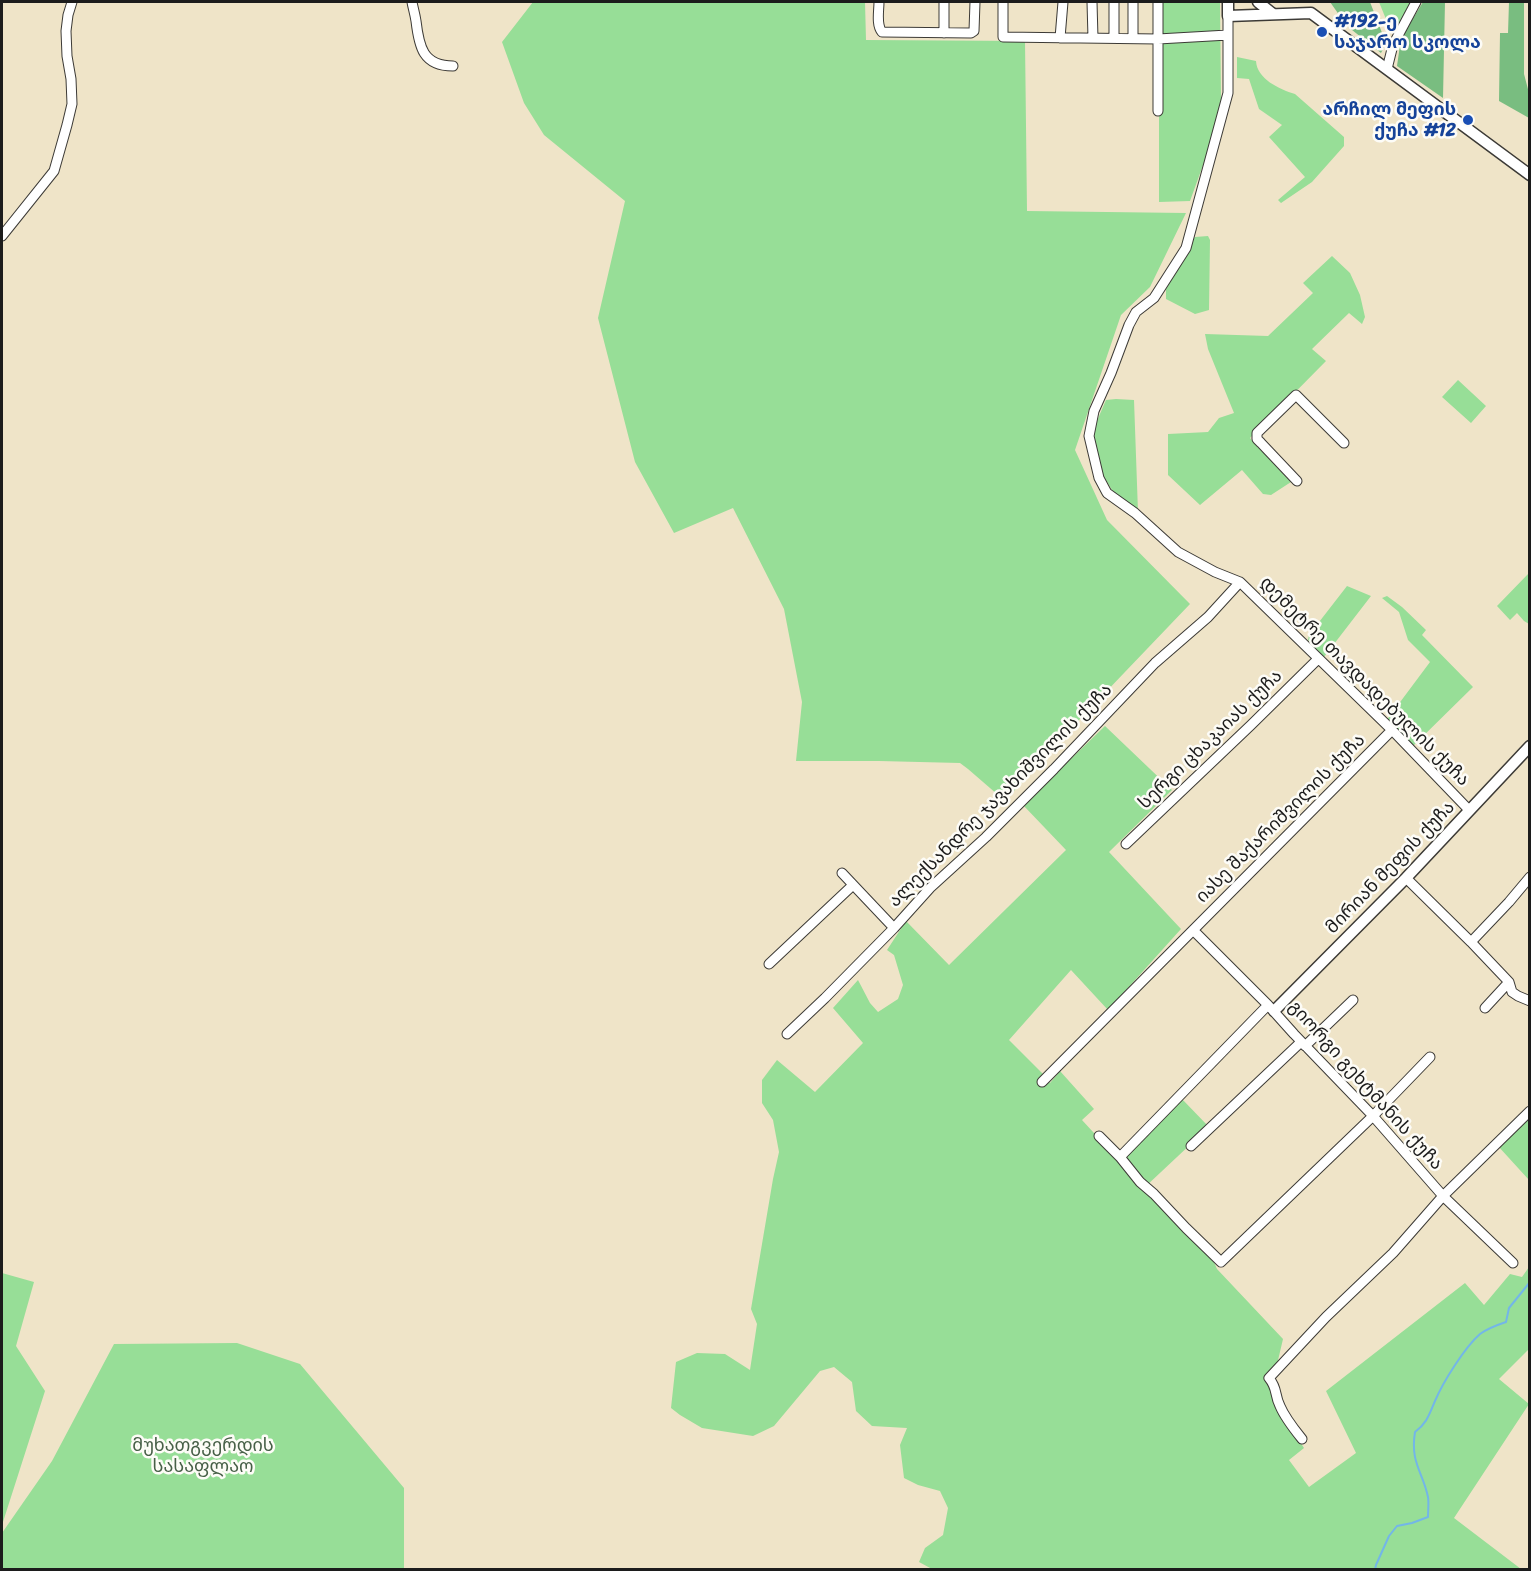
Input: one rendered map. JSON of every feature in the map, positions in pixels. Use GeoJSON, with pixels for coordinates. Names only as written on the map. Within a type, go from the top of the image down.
{"type":"FeatureCollection","features":[{"type":"Feature","properties":{"kind":"street"},"geometry":{"type":"LineString","coordinates":[[2,236],[54,171],[72,104],[66,31],[72,2]]}},
{"type":"Feature","properties":{"kind":"street"},"geometry":{"type":"LineString","coordinates":[[412,2],[421,48],[428,59],[441,66],[453,66]]}},
{"type":"Feature","properties":{"kind":"street"},"geometry":{"type":"LineString","coordinates":[[879,2],[879,25],[882,32],[944,33],[974,31],[975,2]]}},
{"type":"Feature","properties":{"kind":"street"},"geometry":{"type":"LineString","coordinates":[[944,2],[944,33]]}},
{"type":"Feature","properties":{"kind":"street"},"geometry":{"type":"LineString","coordinates":[[1003,2],[1004,37],[1158,39],[1228,35]]}},
{"type":"Feature","properties":{"kind":"street"},"geometry":{"type":"LineString","coordinates":[[1060,38],[1063,2]]}},
{"type":"Feature","properties":{"kind":"street"},"geometry":{"type":"LineString","coordinates":[[1092,2],[1093,38]]}},
{"type":"Feature","properties":{"kind":"street"},"geometry":{"type":"LineString","coordinates":[[1114,2],[1114,38]]}},
{"type":"Feature","properties":{"kind":"street"},"geometry":{"type":"LineString","coordinates":[[1133,2],[1133,38]]}},
{"type":"Feature","properties":{"kind":"street"},"geometry":{"type":"LineString","coordinates":[[1158,2],[1158,111]]}},
{"type":"Feature","properties":{"kind":"street","name":"დემეტრე თავდადებულის ქუჩა"},"geometry":{"type":"LineString","coordinates":[[1228,2],[1228,93],[1186,248],[1154,298],[1134,311],[1094,411],[1089,436],[1099,478],[1107,493],[1135,513],[1178,552],[1215,572],[1240,582],[1392,730],[1469,810]]}},
{"type":"Feature","properties":{"kind":"street"},"geometry":{"type":"LineString","coordinates":[[1258,2],[1273,15]]}},
{"type":"Feature","properties":{"kind":"street"},"geometry":{"type":"LineString","coordinates":[[1387,69],[1394,45],[1416,2]]}},
{"type":"Feature","properties":{"kind":"street"},"geometry":{"type":"LineString","coordinates":[[1228,16],[1311,13],[1530,175]]}},
{"type":"Feature","properties":{"kind":"street"},"geometry":{"type":"LineString","coordinates":[[1297,481],[1257,436],[1257,433],[1296,395],[1344,443]]}},
{"type":"Feature","properties":{"kind":"street","name":"ალექსანდრე ჯავახიშვილის ქუჩა"},"geometry":{"type":"LineString","coordinates":[[787,1034],[894,928],[930,888],[986,837],[1054,769],[1155,663],[1208,617],[1240,582]]}},
{"type":"Feature","properties":{"kind":"street","name":"სერგი ცხაკაიას ქუჩა"},"geometry":{"type":"LineString","coordinates":[[1126,844],[1318,659]]}},
{"type":"Feature","properties":{"kind":"street","name":"იასე შაქარიშვილის ქუჩა"},"geometry":{"type":"LineString","coordinates":[[1042,1082],[1392,730]]}},
{"type":"Feature","properties":{"kind":"street","name":"მირიან მეფის ქუჩა"},"geometry":{"type":"LineString","coordinates":[[1271,1008],[1406,878],[1530,746]]}},
{"type":"Feature","properties":{"kind":"street"},"geometry":{"type":"LineString","coordinates":[[842,873],[894,928]]}},
{"type":"Feature","properties":{"kind":"street"},"geometry":{"type":"LineString","coordinates":[[1471,942],[1509,903],[1530,877]]}},
{"type":"Feature","properties":{"kind":"street"},"geometry":{"type":"LineString","coordinates":[[1406,878],[1509,982],[1512,992],[1530,1001]]}},
{"type":"Feature","properties":{"kind":"street"},"geometry":{"type":"LineString","coordinates":[[769,964],[853,885]]}},
{"type":"Feature","properties":{"kind":"street","name":"გიორგი გეხტმანის ქუჩა"},"geometry":{"type":"LineString","coordinates":[[1193,930],[1271,1008],[1373,1116],[1443,1196],[1513,1263]]}},
{"type":"Feature","properties":{"kind":"street"},"geometry":{"type":"LineString","coordinates":[[1485,1008],[1509,982]]}},
{"type":"Feature","properties":{"kind":"street"},"geometry":{"type":"LineString","coordinates":[[1191,1146],[1353,1000]]}},
{"type":"Feature","properties":{"kind":"street"},"geometry":{"type":"LineString","coordinates":[[1120,1157],[1271,1008]]}},
{"type":"Feature","properties":{"kind":"street"},"geometry":{"type":"LineString","coordinates":[[1099,1136],[1140,1182],[1221,1262],[1373,1116],[1430,1057]]}},
{"type":"Feature","properties":{"kind":"street"},"geometry":{"type":"LineString","coordinates":[[1302,1439],[1279,1404],[1275,1386],[1269,1378],[1320,1324],[1393,1253],[1443,1196],[1530,1112]]}},
{"type":"Feature","properties":{"kind":"green space"},"geometry":{"type":"Polygon","coordinates":[[[533,2],[865,2],[866,40],[1025,41],[1027,211],[1186,213],[1150,287],[1121,315],[1075,450],[1107,520],[1190,604],[1005,801],[960,763],[796,761],[802,702],[784,609],[733,508],[674,533],[635,462],[598,318],[625,201],[544,135],[524,103],[502,42],[533,2]]]}},
{"type":"Feature","properties":{"kind":"green space"},"geometry":{"type":"Polygon","coordinates":[[[1159,2],[1220,2],[1221,100],[1206,157],[1190,201],[1159,202],[1159,2]]]}},
{"type":"Feature","properties":{"kind":"green space"},"geometry":{"type":"Polygon","coordinates":[[[1330,2],[1370,2],[1386,43],[1381,53],[1347,26],[1330,2]]]}},
{"type":"Feature","properties":{"kind":"green space"},"geometry":{"type":"Polygon","coordinates":[[[1379,2],[1411,2],[1397,30],[1390,29],[1379,2]]]}},
{"type":"Feature","properties":{"kind":"green space"},"geometry":{"type":"Polygon","coordinates":[[[1423,2],[1445,2],[1443,98],[1397,66],[1401,38],[1423,2]]]}},
{"type":"Feature","properties":{"kind":"green space"},"geometry":{"type":"Polygon","coordinates":[[[1509,2],[1524,2],[1524,74],[1529,93],[1529,118],[1499,101],[1500,33],[1508,33],[1509,2]]]}},
{"type":"Feature","properties":{"kind":"green space"},"geometry":{"type":"Polygon","coordinates":[[[1237,57],[1256,61],[1260,73],[1265,78],[1276,86],[1295,94],[1344,137],[1344,146],[1312,182],[1281,203],[1278,200],[1305,177],[1269,137],[1282,125],[1259,109],[1249,79],[1237,78],[1237,57]]]}},
{"type":"Feature","properties":{"kind":"green space"},"geometry":{"type":"Polygon","coordinates":[[[1208,236],[1210,240],[1209,310],[1195,314],[1166,299],[1166,289],[1190,243],[1195,237],[1208,236]]]}},
{"type":"Feature","properties":{"kind":"green space"},"geometry":{"type":"Polygon","coordinates":[[[1332,256],[1350,273],[1360,295],[1365,317],[1362,324],[1349,313],[1312,349],[1326,361],[1250,438],[1291,482],[1271,495],[1263,494],[1242,470],[1200,505],[1168,475],[1168,434],[1208,432],[1219,418],[1234,413],[1208,349],[1205,334],[1268,336],[1313,293],[1303,283],[1332,256]]]}},
{"type":"Feature","properties":{"kind":"green space"},"geometry":{"type":"Polygon","coordinates":[[[1458,380],[1486,406],[1471,423],[1442,397],[1458,380]]]}},
{"type":"Feature","properties":{"kind":"green space"},"geometry":{"type":"Polygon","coordinates":[[[1106,400],[1134,400],[1138,512],[1115,495],[1101,472],[1093,430],[1106,400]]]}},
{"type":"Feature","properties":{"kind":"green space"},"geometry":{"type":"Polygon","coordinates":[[[1529,573],[1529,624],[1517,613],[1510,620],[1497,606],[1529,573]]]}},
{"type":"Feature","properties":{"kind":"green space"},"geometry":{"type":"Polygon","coordinates":[[[1347,586],[1371,596],[1324,657],[1308,640],[1309,635],[1347,586]]]}},
{"type":"Feature","properties":{"kind":"green space"},"geometry":{"type":"Polygon","coordinates":[[[1387,596],[1426,630],[1422,635],[1473,687],[1412,747],[1386,721],[1430,662],[1408,640],[1399,612],[1382,598],[1387,596]]]}},
{"type":"Feature","properties":{"kind":"green space"},"geometry":{"type":"Polygon","coordinates":[[[1105,726],[1172,790],[1109,852],[1181,929],[1108,1010],[1071,970],[1009,1040],[1050,1083],[1060,1071],[1094,1109],[1082,1120],[1116,1157],[1182,1099],[1209,1127],[1145,1187],[1213,1260],[1217,1269],[1283,1339],[1271,1390],[1279,1410],[1304,1448],[1289,1460],[1309,1487],[1356,1453],[1326,1391],[1465,1283],[1484,1305],[1510,1274],[1522,1277],[1529,1267],[1529,1349],[1499,1379],[1529,1404],[1454,1518],[1521,1569],[932,1569],[919,1562],[925,1548],[943,1535],[948,1508],[940,1491],[918,1485],[904,1478],[900,1445],[907,1428],[872,1426],[856,1411],[852,1382],[834,1367],[820,1371],[774,1426],[753,1436],[702,1428],[671,1408],[676,1362],[697,1353],[725,1354],[750,1370],[757,1324],[751,1309],[779,1152],[773,1120],[762,1103],[762,1080],[777,1060],[815,1092],[863,1043],[833,1008],[858,980],[870,1003],[878,1012],[898,999],[903,985],[894,955],[887,950],[906,921],[949,965],[1066,850],[1023,805],[1105,726]]]}},
{"type":"Feature","properties":{"kind":"green space"},"geometry":{"type":"Polygon","coordinates":[[[1529,1115],[1529,1180],[1498,1146],[1529,1115]]]}},
{"type":"Feature","properties":{"kind":"green space"},"geometry":{"type":"Polygon","coordinates":[[[2,1273],[34,1282],[16,1346],[45,1391],[2,1525],[2,1273]]]}},
{"type":"Feature","properties":{"kind":"green space","name":"მუხათგვერდის სასაფლაო"},"geometry":{"type":"Polygon","coordinates":[[[237,1343],[300,1364],[404,1488],[404,1569],[2,1569],[2,1533],[52,1461],[114,1344],[237,1343]]]}},
{"type":"Feature","properties":{"kind":"waterway"},"geometry":{"type":"LineString","coordinates":[[1375,1570],[1389,1536],[1397,1526],[1428,1517],[1428,1497],[1414,1452],[1415,1432],[1427,1418],[1443,1384],[1468,1347],[1483,1332],[1506,1322],[1509,1308],[1530,1282]]}},
{"type":"Feature","properties":{"kind":"place","name":"#192-ე საჯარო სკოლა"},"geometry":{"type":"Point","coordinates":[1322,32]}},
{"type":"Feature","properties":{"kind":"place","name":"არჩილ მეფის ქუჩა #12"},"geometry":{"type":"Point","coordinates":[1468,120]}}]}
